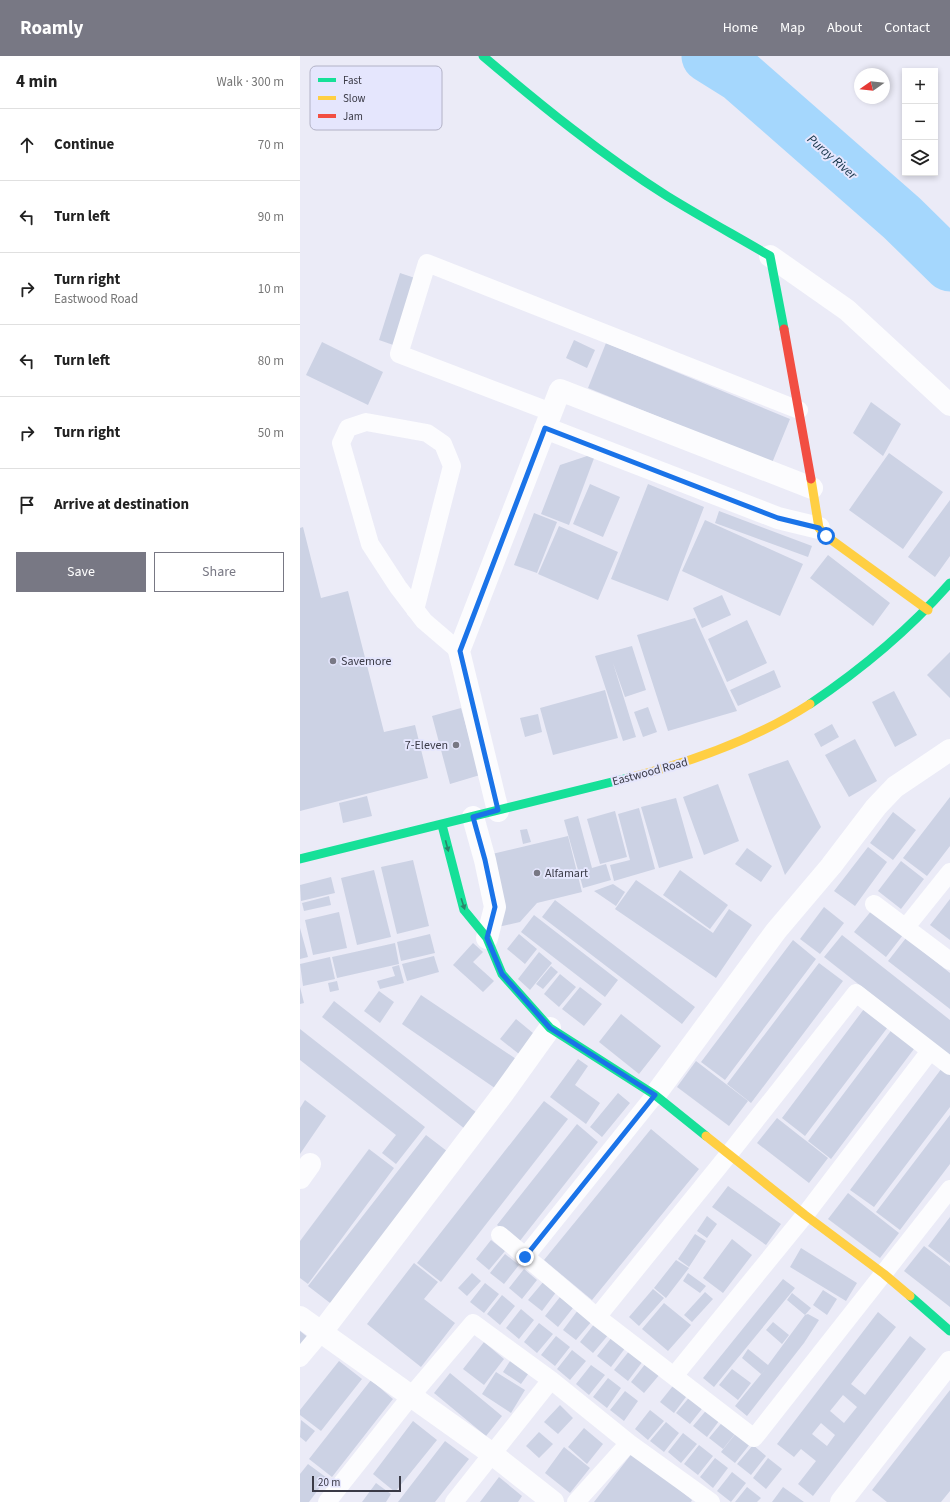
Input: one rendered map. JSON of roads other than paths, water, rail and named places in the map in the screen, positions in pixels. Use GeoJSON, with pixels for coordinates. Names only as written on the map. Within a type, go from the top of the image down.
{"type":"FeatureCollection","features":[{"type":"Feature","properties":{"kind":"street"},"geometry":{"type":"LineString","coordinates":[[483,56],[549,112],[620,163],[668,196],[770,256],[847,310],[950,405]]}},
{"type":"Feature","properties":{"kind":"street"},"geometry":{"type":"LineString","coordinates":[[770,256],[799,410],[819,528],[826,536],[928,610]]}},
{"type":"Feature","properties":{"kind":"street"},"geometry":{"type":"LineString","coordinates":[[498,810],[460,651],[560,390],[812,488]]}},
{"type":"Feature","properties":{"kind":"street"},"geometry":{"type":"LineString","coordinates":[[548,420],[778,518],[819,528]]}},
{"type":"Feature","properties":{"kind":"street","name":"Eastwood Road"},"geometry":{"type":"LineString","coordinates":[[300,859],[673,767],[726,748],[776,724],[837,685],[884,650],[928,610],[950,583]]}},
{"type":"Feature","properties":{"kind":"street"},"geometry":{"type":"LineString","coordinates":[[655,1095],[776,931],[831,866],[876,807],[896,787],[950,750]]}},
{"type":"Feature","properties":{"kind":"street"},"geometry":{"type":"LineString","coordinates":[[473,817],[485,860],[495,907],[487,938]]}},
{"type":"Feature","properties":{"kind":"street"},"geometry":{"type":"LineString","coordinates":[[442,825],[464,910],[487,938],[502,974],[550,1028],[655,1095],[805,1215],[884,1274],[950,1331]]}},
{"type":"Feature","properties":{"kind":"street"},"geometry":{"type":"LineString","coordinates":[[320,1333],[502,1096],[550,1028]]}},
{"type":"Feature","properties":{"kind":"street"},"geometry":{"type":"LineString","coordinates":[[300,1318],[491,1453],[553,1502]]}},
{"type":"Feature","properties":{"kind":"street"},"geometry":{"type":"LineString","coordinates":[[841,1502],[950,1362]]}},
{"type":"Feature","properties":{"kind":"lane"},"geometry":{"type":"LineString","coordinates":[[548,420],[399,354],[427,263],[799,410]]}},
{"type":"Feature","properties":{"kind":"lane"},"geometry":{"type":"LineString","coordinates":[[415,610],[452,466],[443,444],[427,433],[366,422],[348,428],[341,443],[370,544],[398,587],[415,610],[424,621],[460,651]]}},
{"type":"Feature","properties":{"kind":"lane"},"geometry":{"type":"LineString","coordinates":[[906,926],[950,872]]}},
{"type":"Feature","properties":{"kind":"lane"},"geometry":{"type":"LineString","coordinates":[[874,904],[906,926],[950,960]]}},
{"type":"Feature","properties":{"kind":"lane"},"geometry":{"type":"LineString","coordinates":[[597,1316],[729,1154],[856,993],[950,1066]]}},
{"type":"Feature","properties":{"kind":"lane"},"geometry":{"type":"LineString","coordinates":[[674,1376],[805,1215],[930,1051]]}},
{"type":"Feature","properties":{"kind":"lane"},"geometry":{"type":"LineString","coordinates":[[525,1257],[655,1095]]}},
{"type":"Feature","properties":{"kind":"lane"},"geometry":{"type":"LineString","coordinates":[[500,1236],[597,1316],[754,1438],[950,1189]]}},
{"type":"Feature","properties":{"kind":"lane"},"geometry":{"type":"LineString","coordinates":[[327,1502],[411,1396],[473,1323],[551,1380],[628,1443],[711,1502]]}},
{"type":"Feature","properties":{"kind":"lane"},"geometry":{"type":"LineString","coordinates":[[300,1358],[320,1333]]}},
{"type":"Feature","properties":{"kind":"lane"},"geometry":{"type":"LineString","coordinates":[[454,1502],[491,1453],[551,1380]]}},
{"type":"Feature","properties":{"kind":"lane"},"geometry":{"type":"LineString","coordinates":[[576,1502],[628,1443]]}},
{"type":"Feature","properties":{"kind":"waterway","name":"Puray River"},"geometry":{"type":"LineString","coordinates":[[708,56],[740,76],[902,218],[950,265]]}},
{"type":"Feature","properties":{"kind":"place","name":"Savemore"},"geometry":{"type":"Point","coordinates":[333,661]}},
{"type":"Feature","properties":{"kind":"place","name":"7-Eleven"},"geometry":{"type":"Point","coordinates":[456,745]}},
{"type":"Feature","properties":{"kind":"place","name":"Alfamart"},"geometry":{"type":"Point","coordinates":[537,873]}}]}
